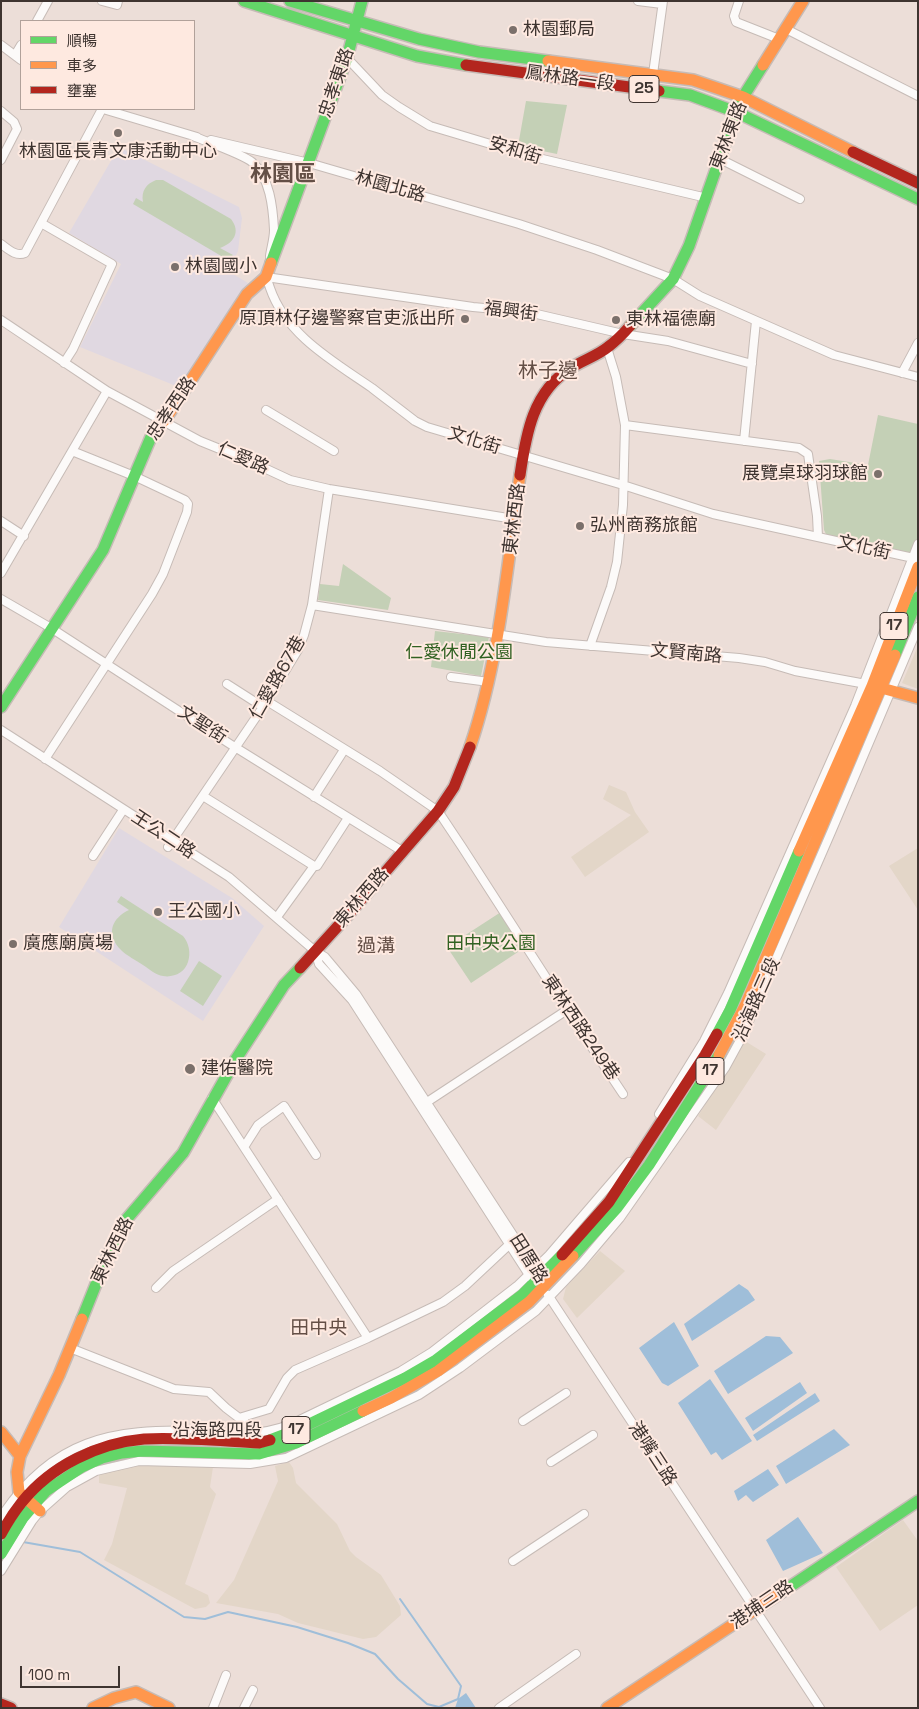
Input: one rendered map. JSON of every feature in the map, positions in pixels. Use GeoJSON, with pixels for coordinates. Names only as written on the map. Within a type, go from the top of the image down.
{"type":"FeatureCollection","features":[{"type":"Feature","properties":{"kind":"main road","name":"25"},"geometry":{"type":"LineString","coordinates":[[244,1],[353,36]]}},
{"type":"Feature","properties":{"kind":"main road","name":"25"},"geometry":{"type":"LineString","coordinates":[[290,1],[358,21]]}},
{"type":"Feature","properties":{"kind":"main road","name":"忠孝東路"},"geometry":{"type":"LineString","coordinates":[[309,163],[347,58],[362,1]]}},
{"type":"Feature","properties":{"kind":"main road","name":"東林東路"},"geometry":{"type":"LineString","coordinates":[[672,279],[689,246],[743,97],[803,1]]}},
{"type":"Feature","properties":{"kind":"main road","name":"鳳林路一段"},"geometry":{"type":"LineString","coordinates":[[358,21],[419,39],[479,52],[693,80],[743,97],[870,161],[918,182]]}},
{"type":"Feature","properties":{"kind":"main road","name":"鳳林路一段"},"geometry":{"type":"LineString","coordinates":[[353,36],[417,56],[449,62],[690,95],[736,112],[918,199]]}},
{"type":"Feature","properties":{"kind":"main road","name":"忠孝西路"},"geometry":{"type":"LineString","coordinates":[[1,707],[103,550],[153,431],[165,420],[247,294],[266,277],[309,163]]}},
{"type":"Feature","properties":{"kind":"main road","name":"東林西路"},"geometry":{"type":"LineString","coordinates":[[29,1502],[17,1472],[20,1456],[70,1348],[104,1264],[125,1221],[182,1153],[212,1098],[278,993],[293,974],[348,916],[438,811],[454,787],[463,767],[482,711],[489,682],[499,633],[523,455],[534,413],[541,396],[553,381],[570,368],[607,348],[623,334],[672,279]]}},
{"type":"Feature","properties":{"kind":"main road","name":"17"},"geometry":{"type":"LineString","coordinates":[[877,687],[916,562]]}},
{"type":"Feature","properties":{"kind":"main road","name":"17"},"geometry":{"type":"LineString","coordinates":[[877,687],[918,597]]}},
{"type":"Feature","properties":{"kind":"main road","name":"文賢南路"},"geometry":{"type":"LineString","coordinates":[[877,687],[918,698]]}},
{"type":"Feature","properties":{"kind":"main road","name":"沿海路三段"},"geometry":{"type":"LineString","coordinates":[[539,1283],[564,1268],[652,1168],[725,1056],[751,1005],[818,824],[877,687]]}},
{"type":"Feature","properties":{"kind":"main road","name":"沿海路三段"},"geometry":{"type":"LineString","coordinates":[[539,1283],[609,1202],[706,1045],[818,824]]}},
{"type":"Feature","properties":{"kind":"main road","name":"沿海路四段"},"geometry":{"type":"LineString","coordinates":[[29,1502],[58,1470],[78,1457],[106,1446],[152,1438],[259,1443],[272,1446],[296,1443],[412,1387],[438,1371],[529,1302],[539,1283]]}},
{"type":"Feature","properties":{"kind":"main road"},"geometry":{"type":"LineString","coordinates":[[1,1432],[20,1456]]}},
{"type":"Feature","properties":{"kind":"main road","name":"沿海路四段"},"geometry":{"type":"LineString","coordinates":[[29,1502],[82,1467],[102,1458],[122,1453],[142,1451],[190,1457],[259,1454],[272,1446]]}},
{"type":"Feature","properties":{"kind":"main road","name":"港埔三路"},"geometry":{"type":"LineString","coordinates":[[607,1708],[918,1501]]}},
{"type":"Feature","properties":{"kind":"main road","name":"17"},"geometry":{"type":"LineString","coordinates":[[7,1553],[10,1534],[29,1502]]}},
{"type":"Feature","properties":{"kind":"main road"},"geometry":{"type":"LineString","coordinates":[[92,1708],[114,1698],[136,1692],[169,1708]]}},
{"type":"Feature","properties":{"kind":"main road"},"geometry":{"type":"LineString","coordinates":[[1,1704],[11,1708]]}},
{"type":"Feature","properties":{"kind":"street"},"geometry":{"type":"LineString","coordinates":[[37,20],[48,1]]}},
{"type":"Feature","properties":{"kind":"street"},"geometry":{"type":"LineString","coordinates":[[102,1],[117,6],[118,1]]}},
{"type":"Feature","properties":{"kind":"street"},"geometry":{"type":"LineString","coordinates":[[638,1],[662,3],[653,74]]}},
{"type":"Feature","properties":{"kind":"street"},"geometry":{"type":"LineString","coordinates":[[739,1],[734,16],[736,22],[783,34],[918,96]]}},
{"type":"Feature","properties":{"kind":"street"},"geometry":{"type":"LineString","coordinates":[[1,45],[18,57]]}},
{"type":"Feature","properties":{"kind":"street","name":"安和街"},"geometry":{"type":"LineString","coordinates":[[347,58],[382,95],[398,108],[430,126],[534,157],[707,198]]}},
{"type":"Feature","properties":{"kind":"street"},"geometry":{"type":"LineString","coordinates":[[1,244],[17,254],[25,253],[102,110]]}},
{"type":"Feature","properties":{"kind":"street","name":"林園北路"},"geometry":{"type":"LineString","coordinates":[[106,110],[193,136],[309,163],[519,224],[597,250],[672,279],[700,296],[834,355],[918,377]]}},
{"type":"Feature","properties":{"kind":"street"},"geometry":{"type":"LineString","coordinates":[[1,111],[14,122],[17,129],[1,160]]}},
{"type":"Feature","properties":{"kind":"street"},"geometry":{"type":"LineString","coordinates":[[193,136],[251,160],[260,169],[266,182],[271,202],[274,231],[266,277]]}},
{"type":"Feature","properties":{"kind":"street"},"geometry":{"type":"LineString","coordinates":[[720,159],[800,198]]}},
{"type":"Feature","properties":{"kind":"street"},"geometry":{"type":"LineString","coordinates":[[41,223],[112,264],[74,349],[64,363]]}},
{"type":"Feature","properties":{"kind":"street","name":"福興街"},"geometry":{"type":"LineString","coordinates":[[266,277],[473,307],[528,312],[623,334],[668,341],[752,364]]}},
{"type":"Feature","properties":{"kind":"street","name":"文化街"},"geometry":{"type":"LineString","coordinates":[[266,277],[279,309],[291,326],[330,360],[426,427],[623,485],[713,514],[818,537],[916,562]]}},
{"type":"Feature","properties":{"kind":"street","name":"仁愛路"},"geometry":{"type":"LineString","coordinates":[[1,320],[107,391],[200,440],[290,480],[329,489],[514,519]]}},
{"type":"Feature","properties":{"kind":"street"},"geometry":{"type":"LineString","coordinates":[[744,441],[756,321]]}},
{"type":"Feature","properties":{"kind":"street"},"geometry":{"type":"LineString","coordinates":[[902,373],[918,343]]}},
{"type":"Feature","properties":{"kind":"street"},"geometry":{"type":"LineString","coordinates":[[590,646],[611,587],[617,562],[623,506],[625,425],[616,377],[607,348]]}},
{"type":"Feature","properties":{"kind":"street"},"geometry":{"type":"LineString","coordinates":[[1,573],[107,391]]}},
{"type":"Feature","properties":{"kind":"street"},"geometry":{"type":"LineString","coordinates":[[266,410],[334,451]]}},
{"type":"Feature","properties":{"kind":"street"},"geometry":{"type":"LineString","coordinates":[[625,425],[799,448],[808,454],[818,537]]}},
{"type":"Feature","properties":{"kind":"street"},"geometry":{"type":"LineString","coordinates":[[45,759],[152,594],[163,574],[188,504],[185,500],[134,476],[72,451]]}},
{"type":"Feature","properties":{"kind":"street","name":"仁愛路67巷"},"geometry":{"type":"LineString","coordinates":[[171,844],[265,704],[298,650],[312,605],[329,489]]}},
{"type":"Feature","properties":{"kind":"street"},"geometry":{"type":"LineString","coordinates":[[1,521],[24,536]]}},
{"type":"Feature","properties":{"kind":"street"},"geometry":{"type":"LineString","coordinates":[[916,562],[918,544]]}},
{"type":"Feature","properties":{"kind":"street","name":"文聖街"},"geometry":{"type":"LineString","coordinates":[[1,599],[52,628],[236,748],[402,852]]}},
{"type":"Feature","properties":{"kind":"street","name":"文賢南路"},"geometry":{"type":"LineString","coordinates":[[312,605],[499,633],[546,642],[738,658],[877,687]]}},
{"type":"Feature","properties":{"kind":"street"},"geometry":{"type":"LineString","coordinates":[[877,687],[918,627]]}},
{"type":"Feature","properties":{"kind":"street"},"geometry":{"type":"LineString","coordinates":[[451,677],[489,682]]}},
{"type":"Feature","properties":{"kind":"street"},"geometry":{"type":"LineString","coordinates":[[227,684],[380,771],[438,811]]}},
{"type":"Feature","properties":{"kind":"street","name":"沿海路三段"},"geometry":{"type":"LineString","coordinates":[[818,824],[877,687]]}},
{"type":"Feature","properties":{"kind":"street","name":"王公二路"},"geometry":{"type":"LineString","coordinates":[[1,730],[123,810],[171,844],[229,877],[278,917],[315,951]]}},
{"type":"Feature","properties":{"kind":"street"},"geometry":{"type":"LineString","coordinates":[[314,797],[344,750]]}},
{"type":"Feature","properties":{"kind":"street"},"geometry":{"type":"LineString","coordinates":[[203,796],[314,866]]}},
{"type":"Feature","properties":{"kind":"street"},"geometry":{"type":"LineString","coordinates":[[93,856],[123,810]]}},
{"type":"Feature","properties":{"kind":"street","name":"東林西路249巷"},"geometry":{"type":"LineString","coordinates":[[438,811],[623,1094]]}},
{"type":"Feature","properties":{"kind":"street"},"geometry":{"type":"LineString","coordinates":[[278,917],[314,866],[317,866],[348,818]]}},
{"type":"Feature","properties":{"kind":"street","name":"田厝路"},"geometry":{"type":"LineString","coordinates":[[315,951],[320,964],[350,997],[516,1239],[539,1283]]}},
{"type":"Feature","properties":{"kind":"street"},"geometry":{"type":"LineString","coordinates":[[423,1104],[567,1010]]}},
{"type":"Feature","properties":{"kind":"street"},"geometry":{"type":"LineString","coordinates":[[706,1045],[725,1056]]}},
{"type":"Feature","properties":{"kind":"street"},"geometry":{"type":"LineString","coordinates":[[212,1098],[368,1338]]}},
{"type":"Feature","properties":{"kind":"street","name":"田厝路"},"geometry":{"type":"LineString","coordinates":[[423,1104],[509,1245],[539,1283]]}},
{"type":"Feature","properties":{"kind":"street"},"geometry":{"type":"LineString","coordinates":[[244,1147],[258,1124],[284,1106],[316,1155]]}},
{"type":"Feature","properties":{"kind":"street"},"geometry":{"type":"LineString","coordinates":[[156,1288],[173,1272],[278,1199]]}},
{"type":"Feature","properties":{"kind":"street"},"geometry":{"type":"LineString","coordinates":[[239,1418],[269,1409],[287,1378],[295,1370],[443,1302],[465,1286],[516,1239]]}},
{"type":"Feature","properties":{"kind":"street","name":"沿海路四段"},"geometry":{"type":"LineString","coordinates":[[1,1517],[29,1502],[35,1475],[70,1451],[108,1436],[148,1430],[258,1433],[289,1425],[401,1371],[432,1352],[517,1286],[539,1283],[536,1311],[432,1387],[395,1406],[286,1458],[250,1464],[190,1457]]}},
{"type":"Feature","properties":{"kind":"street","name":"港嘴三路"},"geometry":{"type":"LineString","coordinates":[[539,1283],[820,1708]]}},
{"type":"Feature","properties":{"kind":"street"},"geometry":{"type":"LineString","coordinates":[[70,1348],[174,1389],[209,1392],[286,1458]]}},
{"type":"Feature","properties":{"kind":"street"},"geometry":{"type":"LineString","coordinates":[[524,1421],[566,1393]]}},
{"type":"Feature","properties":{"kind":"street"},"geometry":{"type":"LineString","coordinates":[[551,1462],[593,1435]]}},
{"type":"Feature","properties":{"kind":"street"},"geometry":{"type":"LineString","coordinates":[[513,1561],[584,1514]]}},
{"type":"Feature","properties":{"kind":"street"},"geometry":{"type":"LineString","coordinates":[[1,1571],[7,1553]]}},
{"type":"Feature","properties":{"kind":"street"},"geometry":{"type":"LineString","coordinates":[[499,1708],[576,1654]]}},
{"type":"Feature","properties":{"kind":"street"},"geometry":{"type":"LineString","coordinates":[[213,1708],[226,1675]]}},
{"type":"Feature","properties":{"kind":"street"},"geometry":{"type":"LineString","coordinates":[[244,1708],[253,1690]]}},
{"type":"Feature","properties":{"kind":"shaded area","name":"林園國小"},"geometry":{"type":"Polygon","coordinates":[[[119,147],[239,207],[242,218],[238,251],[228,271],[248,283],[181,388],[80,347],[121,264],[69,233],[119,147]]]}},
{"type":"Feature","properties":{"kind":"shaded area"},"geometry":{"type":"Polygon","coordinates":[[[918,646],[918,689],[902,683],[918,646]]]}},
{"type":"Feature","properties":{"kind":"shaded area"},"geometry":{"type":"Polygon","coordinates":[[[609,785],[626,792],[635,812],[649,832],[585,877],[571,857],[631,815],[603,799],[609,785]]]}},
{"type":"Feature","properties":{"kind":"shaded area","name":"王公國小"},"geometry":{"type":"Polygon","coordinates":[[[119,828],[232,898],[264,926],[203,1021],[59,927],[119,828]]]}},
{"type":"Feature","properties":{"kind":"shaded area"},"geometry":{"type":"Polygon","coordinates":[[[918,848],[918,910],[889,866],[918,848]]]}},
{"type":"Feature","properties":{"kind":"shaded area"},"geometry":{"type":"Polygon","coordinates":[[[745,1041],[766,1054],[716,1130],[698,1116],[745,1041]]]}},
{"type":"Feature","properties":{"kind":"shaded area"},"geometry":{"type":"Polygon","coordinates":[[[600,1251],[625,1271],[577,1318],[563,1299],[566,1287],[600,1251]]]}},
{"type":"Feature","properties":{"kind":"shaded area"},"geometry":{"type":"Polygon","coordinates":[[[289,1462],[293,1468],[296,1483],[337,1524],[350,1551],[381,1575],[400,1606],[401,1615],[376,1637],[363,1639],[298,1623],[278,1614],[216,1603],[234,1580],[278,1481],[275,1466],[289,1462]]]}},
{"type":"Feature","properties":{"kind":"shaded area"},"geometry":{"type":"Polygon","coordinates":[[[129,1464],[213,1467],[210,1487],[216,1494],[185,1584],[208,1595],[210,1603],[206,1607],[195,1609],[104,1560],[112,1544],[127,1488],[99,1483],[99,1475],[129,1464]]]}},
{"type":"Feature","properties":{"kind":"shaded area"},"geometry":{"type":"Polygon","coordinates":[[[903,1520],[918,1541],[918,1605],[880,1631],[836,1567],[903,1520]]]}},
{"type":"Feature","properties":{"kind":"green space"},"geometry":{"type":"Polygon","coordinates":[[[526,101],[567,105],[557,154],[518,146],[526,101]]]}},
{"type":"Feature","properties":{"kind":"green space"},"geometry":{"type":"Polygon","coordinates":[[[156,180],[163,180],[231,219],[236,233],[229,243],[220,248],[233,255],[228,260],[133,204],[136,198],[143,202],[145,188],[156,180]]]}},
{"type":"Feature","properties":{"kind":"green space"},"geometry":{"type":"Polygon","coordinates":[[[878,415],[918,424],[918,538],[910,554],[827,536],[824,530],[819,461],[830,459],[868,465],[878,415]]]}},
{"type":"Feature","properties":{"kind":"green space"},"geometry":{"type":"Polygon","coordinates":[[[343,564],[391,598],[388,610],[318,600],[320,584],[339,586],[343,564]]]}},
{"type":"Feature","properties":{"kind":"green space","name":"仁愛休閒公園"},"geometry":{"type":"Polygon","coordinates":[[[435,631],[489,637],[481,676],[431,667],[435,631]]]}},
{"type":"Feature","properties":{"kind":"green space"},"geometry":{"type":"Polygon","coordinates":[[[121,896],[183,936],[188,945],[189,955],[187,966],[182,971],[171,976],[163,976],[153,972],[126,954],[116,944],[113,938],[113,927],[118,917],[129,910],[117,902],[121,896]]]}},
{"type":"Feature","properties":{"kind":"green space","name":"田中央公園"},"geometry":{"type":"Polygon","coordinates":[[[501,912],[524,948],[471,983],[447,947],[501,912]]]}},
{"type":"Feature","properties":{"kind":"green space"},"geometry":{"type":"Polygon","coordinates":[[[199,961],[222,976],[203,1006],[180,991],[199,961]]]}},
{"type":"Feature","properties":{"kind":"water"},"geometry":{"type":"Polygon","coordinates":[[[739,1284],[748,1290],[755,1300],[692,1341],[684,1324],[739,1284]]]}},
{"type":"Feature","properties":{"kind":"water"},"geometry":{"type":"Polygon","coordinates":[[[674,1322],[699,1366],[668,1386],[662,1383],[639,1348],[674,1322]]]}},
{"type":"Feature","properties":{"kind":"water"},"geometry":{"type":"Polygon","coordinates":[[[766,1336],[780,1337],[793,1353],[728,1394],[714,1371],[766,1336]]]}},
{"type":"Feature","properties":{"kind":"water"},"geometry":{"type":"Polygon","coordinates":[[[710,1379],[752,1441],[722,1460],[716,1452],[711,1455],[678,1403],[710,1379]]]}},
{"type":"Feature","properties":{"kind":"water"},"geometry":{"type":"Polygon","coordinates":[[[800,1382],[807,1393],[753,1431],[745,1418],[800,1382]]]}},
{"type":"Feature","properties":{"kind":"water"},"geometry":{"type":"Polygon","coordinates":[[[815,1393],[820,1401],[757,1441],[753,1435],[815,1393]]]}},
{"type":"Feature","properties":{"kind":"water"},"geometry":{"type":"Polygon","coordinates":[[[834,1429],[850,1445],[786,1484],[776,1466],[834,1429]]]}},
{"type":"Feature","properties":{"kind":"water"},"geometry":{"type":"Polygon","coordinates":[[[768,1469],[779,1485],[753,1502],[746,1495],[738,1501],[734,1491],[768,1469]]]}},
{"type":"Feature","properties":{"kind":"water"},"geometry":{"type":"Polygon","coordinates":[[[798,1517],[823,1553],[783,1571],[766,1540],[798,1517]]]}},
{"type":"Feature","properties":{"kind":"water"},"geometry":{"type":"Polygon","coordinates":[[[466,1693],[476,1708],[455,1708],[458,1699],[466,1693]]]}},
{"type":"Feature","properties":{"kind":"waterway"},"geometry":{"type":"LineString","coordinates":[[23,1542],[80,1552],[184,1617],[205,1619],[228,1612],[297,1627],[348,1643],[375,1654],[398,1679],[427,1704],[439,1707],[458,1699],[461,1686],[400,1599]]}},
{"type":"Feature","properties":{"kind":"traffic: fast"},"geometry":{"type":"LineString","coordinates":[[244,1],[417,56],[466,65]]}},
{"type":"Feature","properties":{"kind":"traffic: fast"},"geometry":{"type":"LineString","coordinates":[[290,1],[419,39],[479,52],[548,61]]}},
{"type":"Feature","properties":{"kind":"traffic: fast"},"geometry":{"type":"LineString","coordinates":[[271,263],[347,58],[362,1]]}},
{"type":"Feature","properties":{"kind":"traffic: fast"},"geometry":{"type":"LineString","coordinates":[[630,326],[673,279],[689,246],[736,112],[763,65]]}},
{"type":"Feature","properties":{"kind":"traffic: fast"},"geometry":{"type":"LineString","coordinates":[[659,91],[690,95],[736,112],[918,199]]}},
{"type":"Feature","properties":{"kind":"traffic: fast"},"geometry":{"type":"LineString","coordinates":[[1,707],[103,550],[154,430]]}},
{"type":"Feature","properties":{"kind":"traffic: fast"},"geometry":{"type":"LineString","coordinates":[[895,655],[918,597]]}},
{"type":"Feature","properties":{"kind":"traffic: fast"},"geometry":{"type":"LineString","coordinates":[[717,1034],[730,1010],[799,851]]}},
{"type":"Feature","properties":{"kind":"traffic: fast"},"geometry":{"type":"LineString","coordinates":[[82,1319],[104,1264],[125,1221],[183,1153],[236,1059],[284,985],[300,968]]}},
{"type":"Feature","properties":{"kind":"traffic: fast"},"geometry":{"type":"LineString","coordinates":[[573,1256],[617,1208],[649,1165],[719,1055]]}},
{"type":"Feature","properties":{"kind":"traffic: fast"},"geometry":{"type":"LineString","coordinates":[[270,1440],[299,1429],[405,1378],[436,1360],[522,1295],[562,1255]]}},
{"type":"Feature","properties":{"kind":"traffic: fast"},"geometry":{"type":"LineString","coordinates":[[1,1554],[23,1518],[46,1491],[82,1467],[102,1458],[142,1451],[259,1454],[296,1443],[363,1411]]}},
{"type":"Feature","properties":{"kind":"traffic: fast"},"geometry":{"type":"LineString","coordinates":[[779,1594],[918,1501]]}},
{"type":"Feature","properties":{"kind":"traffic: slow"},"geometry":{"type":"LineString","coordinates":[[763,65],[803,1]]}},
{"type":"Feature","properties":{"kind":"traffic: slow"},"geometry":{"type":"LineString","coordinates":[[548,61],[693,80],[743,97],[853,152]]}},
{"type":"Feature","properties":{"kind":"traffic: slow"},"geometry":{"type":"LineString","coordinates":[[154,430],[165,420],[247,294],[266,277],[271,263]]}},
{"type":"Feature","properties":{"kind":"traffic: slow"},"geometry":{"type":"LineString","coordinates":[[470,747],[489,680],[496,646],[520,475]]}},
{"type":"Feature","properties":{"kind":"traffic: slow"},"geometry":{"type":"LineString","coordinates":[[799,851],[872,686],[918,567]]}},
{"type":"Feature","properties":{"kind":"traffic: slow"},"geometry":{"type":"LineString","coordinates":[[719,1055],[746,1004],[895,655]]}},
{"type":"Feature","properties":{"kind":"traffic: slow"},"geometry":{"type":"LineString","coordinates":[[874,686],[918,698]]}},
{"type":"Feature","properties":{"kind":"traffic: slow"},"geometry":{"type":"LineString","coordinates":[[363,1411],[391,1398],[438,1371],[529,1302],[573,1256]]}},
{"type":"Feature","properties":{"kind":"traffic: slow"},"geometry":{"type":"LineString","coordinates":[[40,1511],[19,1492],[17,1472],[20,1456],[59,1375],[82,1319]]}},
{"type":"Feature","properties":{"kind":"traffic: slow"},"geometry":{"type":"LineString","coordinates":[[1,1432],[20,1456]]}},
{"type":"Feature","properties":{"kind":"traffic: slow"},"geometry":{"type":"LineString","coordinates":[[607,1708],[779,1594]]}},
{"type":"Feature","properties":{"kind":"traffic: slow"},"geometry":{"type":"LineString","coordinates":[[93,1708],[114,1698],[136,1692],[169,1708]]}},
{"type":"Feature","properties":{"kind":"traffic: jam"},"geometry":{"type":"LineString","coordinates":[[466,65],[659,91]]}},
{"type":"Feature","properties":{"kind":"traffic: jam"},"geometry":{"type":"LineString","coordinates":[[853,152],[918,183]]}},
{"type":"Feature","properties":{"kind":"traffic: jam"},"geometry":{"type":"LineString","coordinates":[[520,475],[529,429],[540,401],[548,389],[571,368],[608,347],[630,326]]}},
{"type":"Feature","properties":{"kind":"traffic: jam"},"geometry":{"type":"LineString","coordinates":[[300,968],[438,811],[454,787],[470,747]]}},
{"type":"Feature","properties":{"kind":"traffic: jam"},"geometry":{"type":"LineString","coordinates":[[562,1255],[609,1202],[717,1034]]}},
{"type":"Feature","properties":{"kind":"traffic: jam"},"geometry":{"type":"LineString","coordinates":[[1,1534],[22,1502],[47,1478],[61,1467],[110,1445],[144,1439],[259,1443],[270,1440]]}},
{"type":"Feature","properties":{"kind":"traffic: jam"},"geometry":{"type":"LineString","coordinates":[[1,1704],[11,1708]]}},
{"type":"Feature","properties":{"kind":"place","name":"林園郵局"},"geometry":{"type":"Point","coordinates":[513,30]}},
{"type":"Feature","properties":{"kind":"place","name":"林園區長青文康活動中心"},"geometry":{"type":"Point","coordinates":[118,133]}},
{"type":"Feature","properties":{"kind":"place","name":"林園國小"},"geometry":{"type":"Point","coordinates":[175,267]}},
{"type":"Feature","properties":{"kind":"place","name":"原頂林仔邊警察官吏派出所"},"geometry":{"type":"Point","coordinates":[465,319]}},
{"type":"Feature","properties":{"kind":"place","name":"東林福德廟"},"geometry":{"type":"Point","coordinates":[616,320]}},
{"type":"Feature","properties":{"kind":"place","name":"展覽桌球羽球館"},"geometry":{"type":"Point","coordinates":[878,474]}},
{"type":"Feature","properties":{"kind":"place","name":"弘州商務旅館"},"geometry":{"type":"Point","coordinates":[580,526]}},
{"type":"Feature","properties":{"kind":"place","name":"王公國小"},"geometry":{"type":"Point","coordinates":[158,912]}},
{"type":"Feature","properties":{"kind":"place","name":"廣應廟廣場"},"geometry":{"type":"Point","coordinates":[13,944]}},
{"type":"Feature","properties":{"kind":"place","name":"建佑醫院"},"geometry":{"type":"Point","coordinates":[190,1069]}},
{"type":"Feature","properties":{"kind":"district","name":"林園區"},"geometry":{"type":"Point","coordinates":[283,175]}},
{"type":"Feature","properties":{"kind":"district","name":"林子邊"},"geometry":{"type":"Point","coordinates":[548,372]}},
{"type":"Feature","properties":{"kind":"district","name":"過溝"},"geometry":{"type":"Point","coordinates":[376,947]}},
{"type":"Feature","properties":{"kind":"district","name":"田中央"},"geometry":{"type":"Point","coordinates":[319,1329]}}]}
